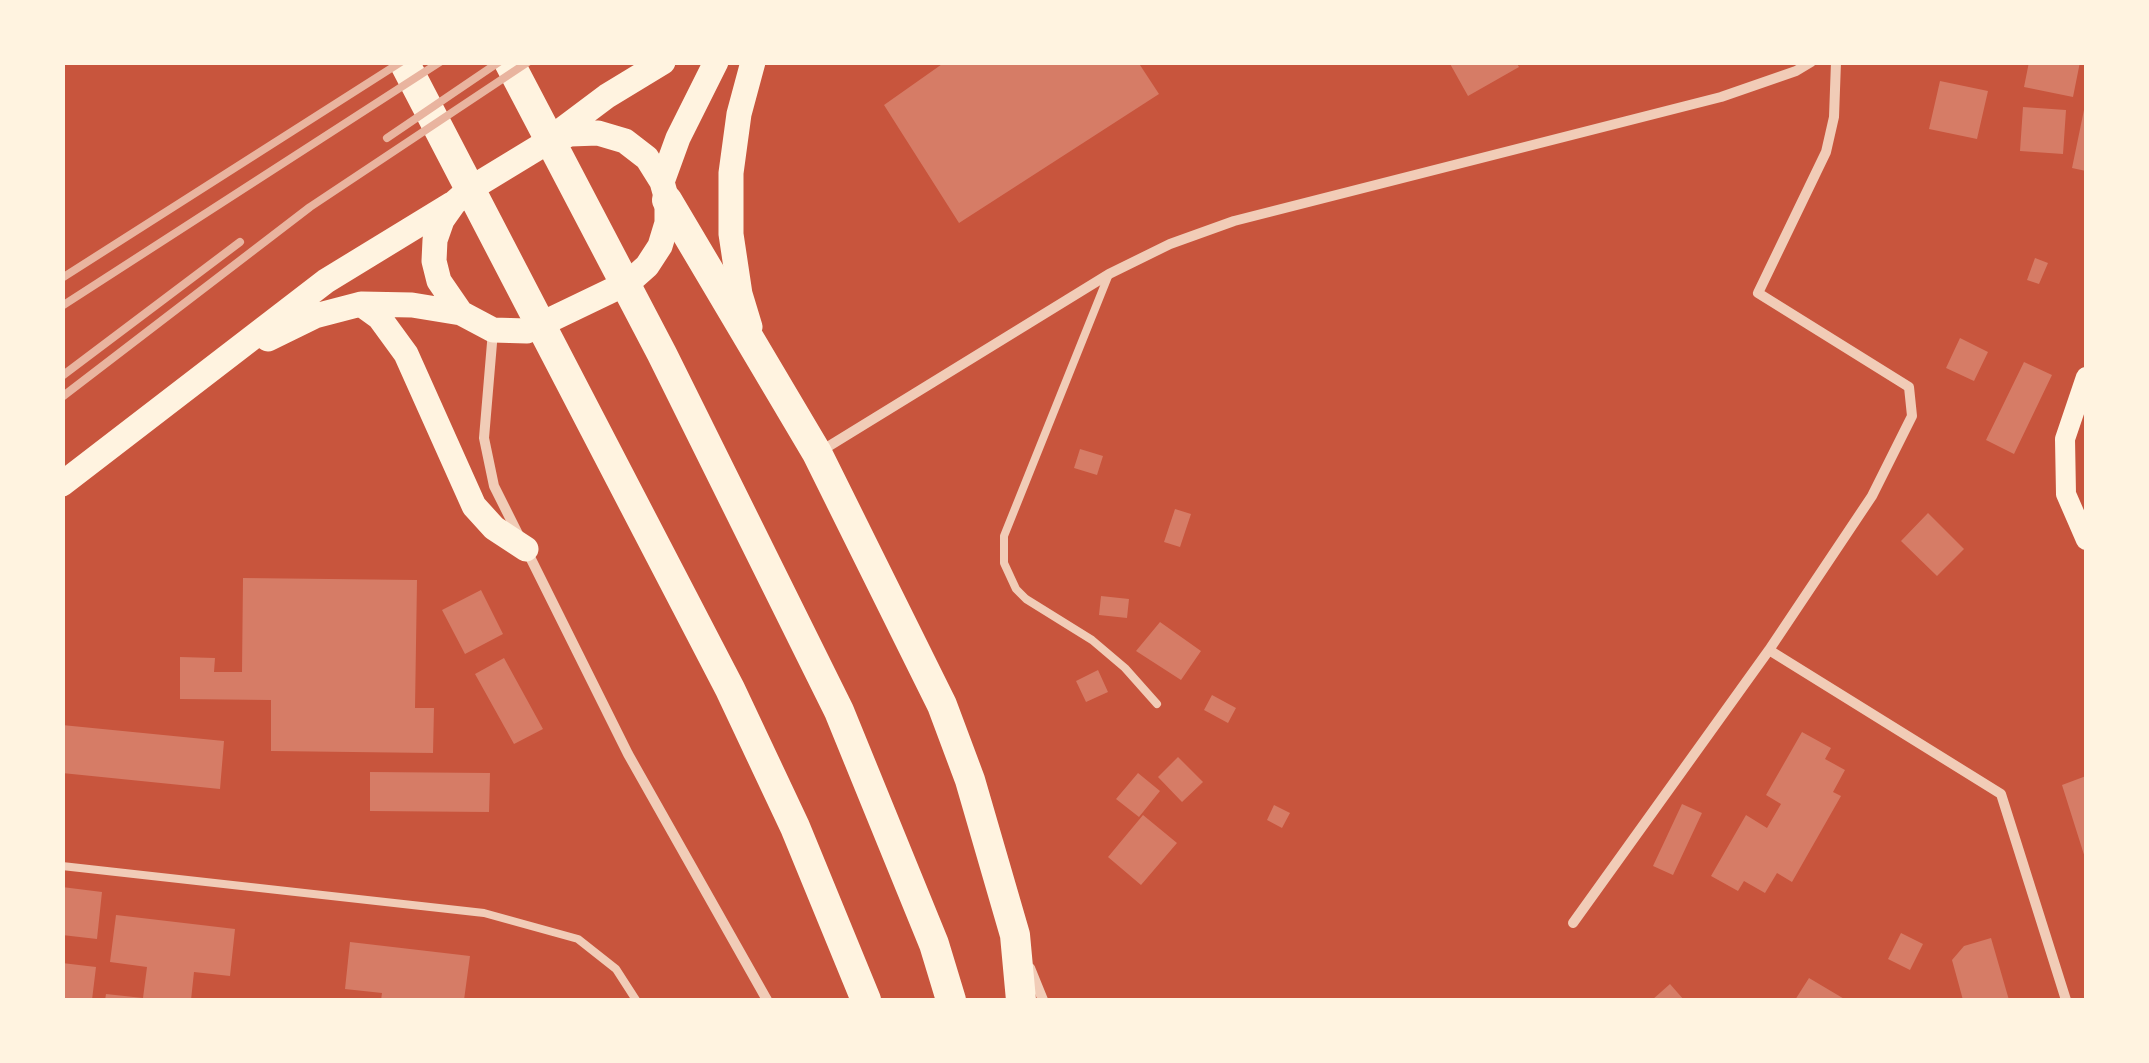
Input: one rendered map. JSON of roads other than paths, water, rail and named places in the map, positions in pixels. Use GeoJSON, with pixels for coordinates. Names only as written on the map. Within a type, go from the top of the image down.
{"type":"FeatureCollection","features":[{"type":"Feature","properties":{"kind":"highway"},"geometry":{"type":"LineString","coordinates":[[404,62],[730,689],[795,826],[863,990]]}},
{"type":"Feature","properties":{"kind":"highway"},"geometry":{"type":"LineString","coordinates":[[509,62],[804,636],[870,784],[934,944],[950,1000]]}},
{"type":"Feature","properties":{"kind":"highway"},"geometry":{"type":"LineString","coordinates":[[664,191],[818,453],[942,705],[970,780],[1015,935],[1021,1000]]}},
{"type":"Feature","properties":{"kind":"main road"},"geometry":{"type":"LineString","coordinates":[[62,484],[214,364],[346,268],[454,203],[544,144],[607,96],[663,62]]}},
{"type":"Feature","properties":{"kind":"main road"},"geometry":{"type":"LineString","coordinates":[[214,364],[315,316],[361,304],[412,305],[461,313],[493,330],[527,331],[628,282],[647,266],[660,246],[667,223],[664,191],[678,138],[716,62]]}},
{"type":"Feature","properties":{"kind":"main road"},"geometry":{"type":"LineString","coordinates":[[754,62],[739,114],[731,173],[731,218],[740,294],[757,351]]}},
{"type":"Feature","properties":{"kind":"main road"},"geometry":{"type":"LineString","coordinates":[[544,144],[570,134],[598,133],[625,141],[647,158],[664,191]]}},
{"type":"Feature","properties":{"kind":"main road"},"geometry":{"type":"LineString","coordinates":[[454,203],[435,240],[434,261],[439,281],[461,313]]}},
{"type":"Feature","properties":{"kind":"main road"},"geometry":{"type":"LineString","coordinates":[[361,304],[380,317],[406,354],[474,506],[494,528],[526,550]]}},
{"type":"Feature","properties":{"kind":"main road"},"geometry":{"type":"LineString","coordinates":[[2086,377],[2066,438],[2066,494],[2086,540]]}},
{"type":"Feature","properties":{"kind":"street"},"geometry":{"type":"LineString","coordinates":[[818,453],[1109,274],[1170,244],[1234,221],[1721,97],[1812,62]]}},
{"type":"Feature","properties":{"kind":"street"},"geometry":{"type":"LineString","coordinates":[[1574,923],[1769,650],[1872,496],[1912,416],[1908,387],[1758,294],[1826,152],[1834,117],[1836,62]]}},
{"type":"Feature","properties":{"kind":"street"},"geometry":{"type":"LineString","coordinates":[[493,330],[484,420],[488,467],[494,486],[628,754],[768,1000]]}},
{"type":"Feature","properties":{"kind":"street"},"geometry":{"type":"LineString","coordinates":[[1769,650],[2001,794],[2066,1000]]}},
{"type":"Feature","properties":{"kind":"street"},"geometry":{"type":"LineString","coordinates":[[1015,935],[1043,1000]]}},
{"type":"Feature","properties":{"kind":"lane"},"geometry":{"type":"LineString","coordinates":[[1109,274],[1004,536],[1004,563],[1026,599],[1092,640],[1125,668],[1157,704]]}},
{"type":"Feature","properties":{"kind":"lane"},"geometry":{"type":"LineString","coordinates":[[62,866],[484,914],[578,939],[616,969],[636,1000]]}},
{"type":"Feature","properties":{"kind":"railway"},"geometry":{"type":"LineString","coordinates":[[62,278],[401,62]]}},
{"type":"Feature","properties":{"kind":"railway"},"geometry":{"type":"LineString","coordinates":[[62,306],[440,62]]}},
{"type":"Feature","properties":{"kind":"railway"},"geometry":{"type":"LineString","coordinates":[[387,138],[499,62]]}},
{"type":"Feature","properties":{"kind":"railway"},"geometry":{"type":"LineString","coordinates":[[62,397],[310,207],[528,62]]}},
{"type":"Feature","properties":{"kind":"railway"},"geometry":{"type":"LineString","coordinates":[[62,376],[240,242]]}}]}
